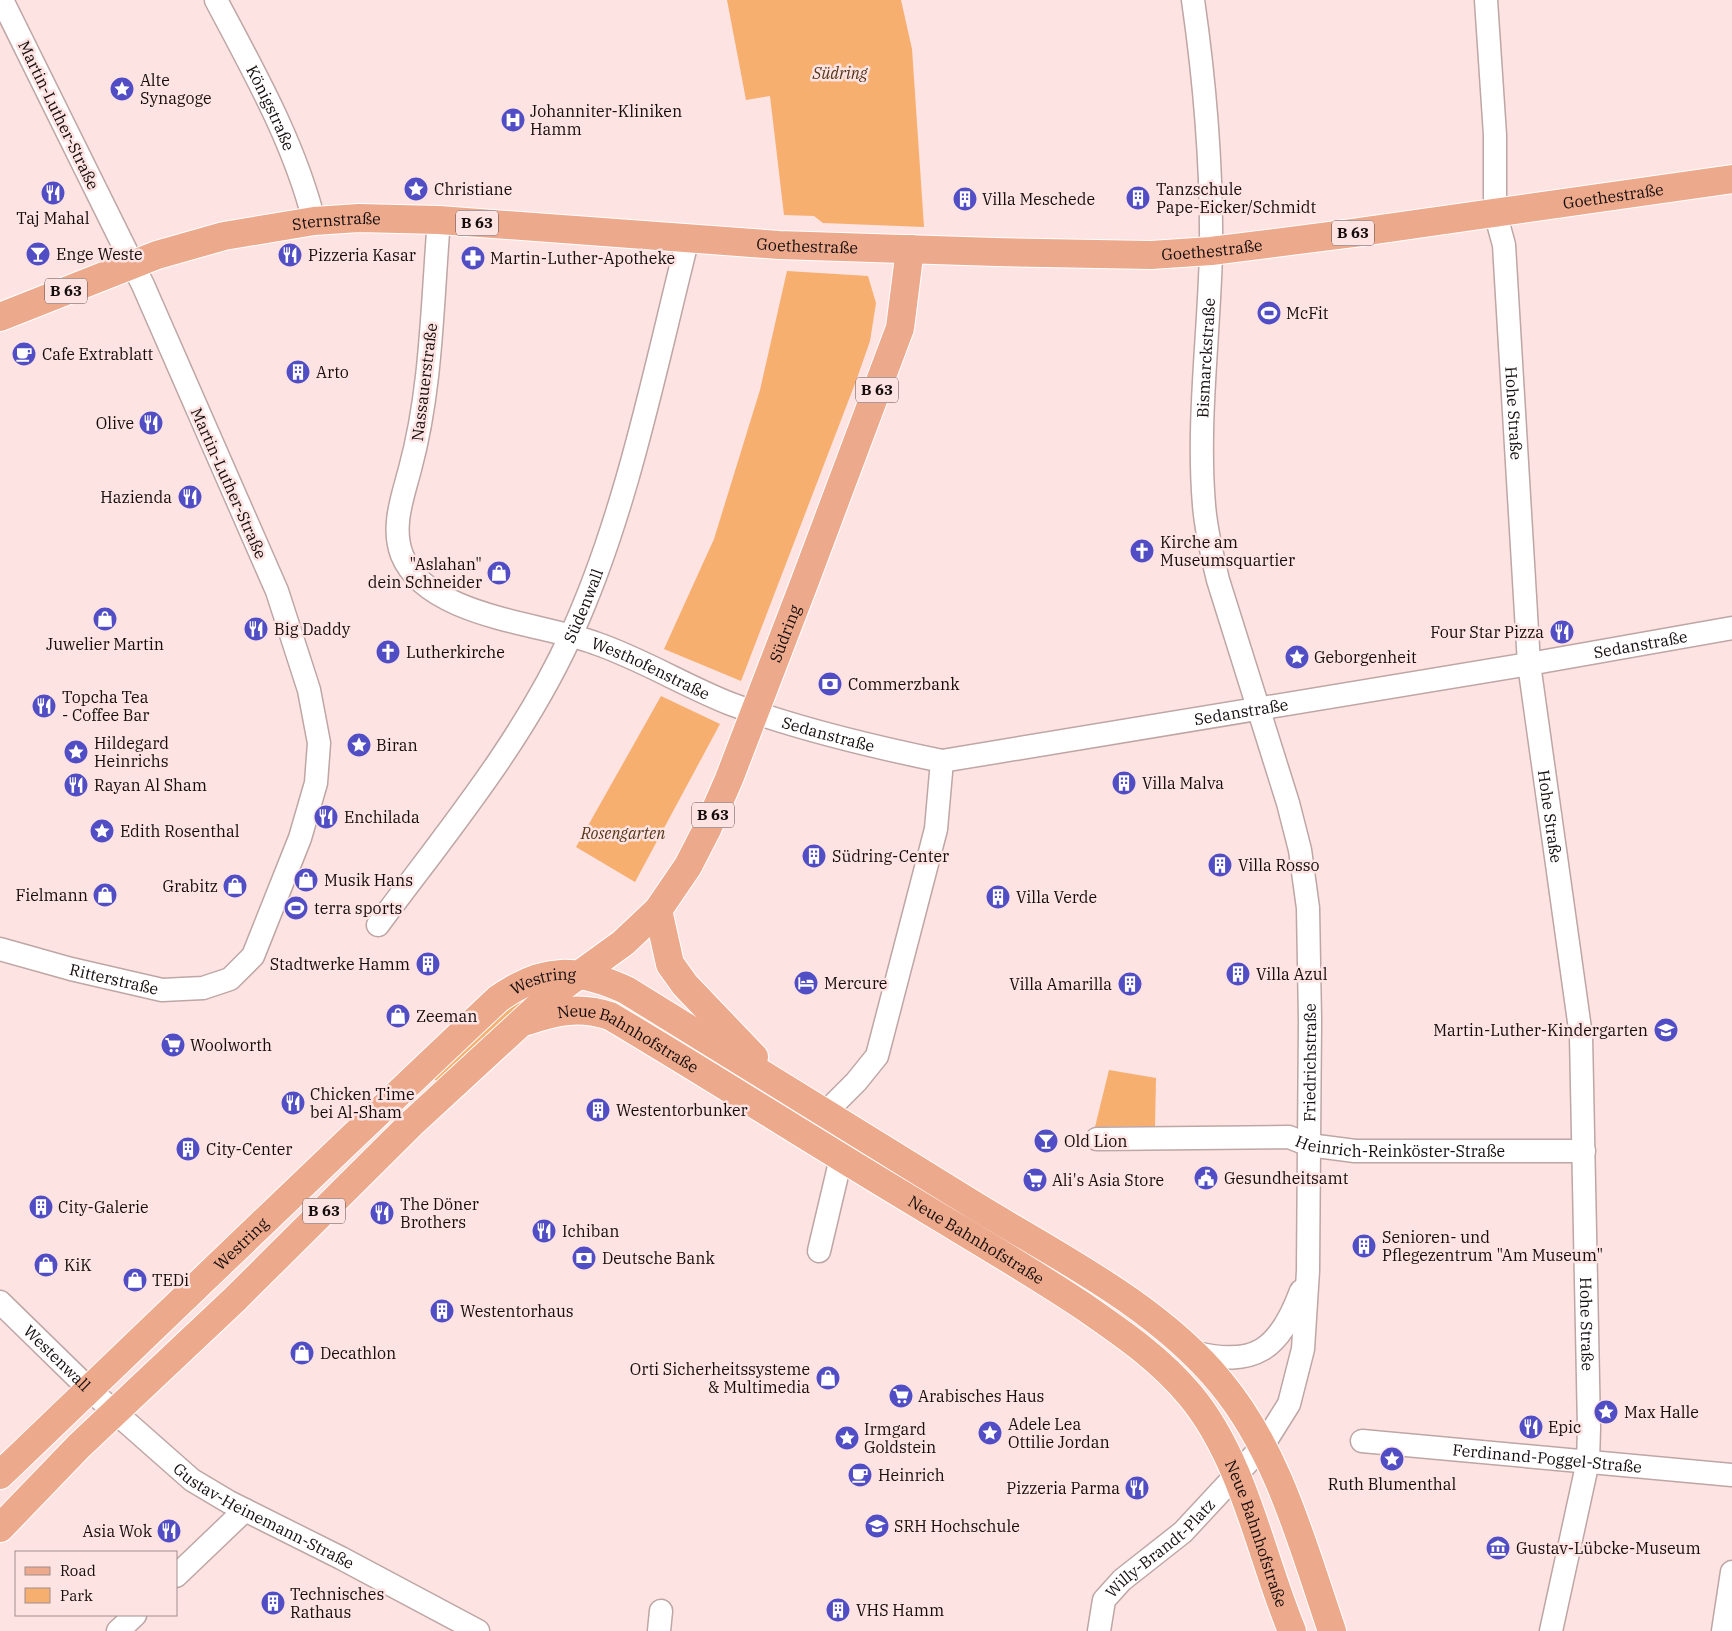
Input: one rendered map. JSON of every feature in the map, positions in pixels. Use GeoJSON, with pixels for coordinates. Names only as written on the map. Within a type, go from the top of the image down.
{"type":"FeatureCollection","features":[{"type":"Feature","properties":{"kind":"main road","name":"Goethestraße"},"geometry":{"type":"LineString","coordinates":[[688,238],[788,245],[910,249],[1151,255],[1211,252],[1732,179]]}},
{"type":"Feature","properties":{"kind":"main road","name":"Sternstraße"},"geometry":{"type":"LineString","coordinates":[[0,318],[132,264],[224,236],[314,220],[358,218],[439,220],[688,238]]}},
{"type":"Feature","properties":{"kind":"main road","name":"Südring"},"geometry":{"type":"LineString","coordinates":[[579,974],[623,943],[658,910],[688,866],[708,827],[729,779],[900,328],[910,249]]}},
{"type":"Feature","properties":{"kind":"main road"},"geometry":{"type":"LineString","coordinates":[[658,910],[670,964],[685,984],[781,1085]]}},
{"type":"Feature","properties":{"kind":"main road","name":"Westring"},"geometry":{"type":"LineString","coordinates":[[90,1390],[262,1222],[498,999],[516,985],[533,978],[553,974],[579,974]]}},
{"type":"Feature","properties":{"kind":"main road","name":"Neue Bahnhofstraße"},"geometry":{"type":"LineString","coordinates":[[579,974],[626,990],[826,1112],[1134,1304],[1192,1352],[1230,1395],[1262,1447],[1296,1524],[1332,1631]]}},
{"type":"Feature","properties":{"kind":"main road","name":"Westring"},"geometry":{"type":"LineString","coordinates":[[115,1412],[235,1299],[412,1124],[519,1024],[579,974]]}},
{"type":"Feature","properties":{"kind":"main road","name":"Neue Bahnhofstraße"},"geometry":{"type":"LineString","coordinates":[[519,1024],[549,1013],[573,1008],[610,1016],[1043,1279],[1132,1339],[1155,1358],[1190,1396],[1212,1429],[1235,1474],[1292,1631]]}},
{"type":"Feature","properties":{"kind":"main road","name":"B 63"},"geometry":{"type":"LineString","coordinates":[[0,1474],[90,1390]]}},
{"type":"Feature","properties":{"kind":"main road","name":"B 63"},"geometry":{"type":"LineString","coordinates":[[0,1528],[115,1412]]}},
{"type":"Feature","properties":{"kind":"street","name":"Martin-Luther-Straße"},"geometry":{"type":"LineString","coordinates":[[2,0],[132,264],[278,591],[316,722],[319,743],[316,782],[300,838],[253,956],[230,979]]}},
{"type":"Feature","properties":{"kind":"street","name":"Königstraße"},"geometry":{"type":"LineString","coordinates":[[216,0],[286,135],[307,190],[314,220]]}},
{"type":"Feature","properties":{"kind":"street","name":"Bismarckstraße"},"geometry":{"type":"LineString","coordinates":[[1192,0],[1206,123],[1211,252],[1202,464],[1204,506],[1218,580],[1260,709]]}},
{"type":"Feature","properties":{"kind":"street","name":"Hohe Straße"},"geometry":{"type":"LineString","coordinates":[[1486,0],[1495,135],[1495,212],[1504,245],[1529,664],[1581,1036],[1590,1428],[1588,1461],[1551,1631]]}},
{"type":"Feature","properties":{"kind":"street","name":"Nassauerstraße"},"geometry":{"type":"LineString","coordinates":[[411,569],[403,556],[398,523],[422,422],[427,382],[439,220]]}},
{"type":"Feature","properties":{"kind":"street","name":"Südenwall"},"geometry":{"type":"LineString","coordinates":[[378,925],[488,777],[538,699],[571,637],[600,569],[634,447],[688,238]]}},
{"type":"Feature","properties":{"kind":"street","name":"Westhofenstraße"},"geometry":{"type":"LineString","coordinates":[[411,569],[424,583],[458,604],[613,650],[717,698],[754,712]]}},
{"type":"Feature","properties":{"kind":"street","name":"Sedanstraße"},"geometry":{"type":"LineString","coordinates":[[754,712],[898,752],[942,761],[1529,664],[1732,628]]}},
{"type":"Feature","properties":{"kind":"street","name":"Friedrichstraße"},"geometry":{"type":"LineString","coordinates":[[1235,1474],[1262,1447],[1289,1404],[1303,1348],[1308,1271],[1308,908],[1300,850],[1260,709]]}},
{"type":"Feature","properties":{"kind":"street"},"geometry":{"type":"LineString","coordinates":[[826,1112],[856,1082],[877,1056],[936,829],[942,761]]}},
{"type":"Feature","properties":{"kind":"street","name":"Ritterstraße"},"geometry":{"type":"LineString","coordinates":[[0,949],[71,970],[162,990],[203,988],[230,979]]}},
{"type":"Feature","properties":{"kind":"street","name":"Heinrich-Reinköster-Straße"},"geometry":{"type":"LineString","coordinates":[[1097,1138],[1288,1136],[1309,1145],[1355,1151],[1584,1151]]}},
{"type":"Feature","properties":{"kind":"street"},"geometry":{"type":"LineString","coordinates":[[819,1251],[841,1158]]}},
{"type":"Feature","properties":{"kind":"street","name":"Friedrichstraße"},"geometry":{"type":"LineString","coordinates":[[1192,1352],[1218,1359],[1236,1359],[1258,1353],[1280,1334],[1293,1314],[1308,1271]]}},
{"type":"Feature","properties":{"kind":"street","name":"Westenwall"},"geometry":{"type":"LineString","coordinates":[[0,1302],[115,1412]]}},
{"type":"Feature","properties":{"kind":"street","name":"Gustav-Heinemann-Straße"},"geometry":{"type":"LineString","coordinates":[[115,1412],[192,1480],[245,1510],[478,1631]]}},
{"type":"Feature","properties":{"kind":"street","name":"Ferdinand-Poggel-Straße"},"geometry":{"type":"LineString","coordinates":[[1362,1441],[1732,1475]]}},
{"type":"Feature","properties":{"kind":"street","name":"Willy-Brandt-Platz"},"geometry":{"type":"LineString","coordinates":[[1099,1631],[1104,1600],[1122,1580],[1183,1532],[1235,1474]]}},
{"type":"Feature","properties":{"kind":"street"},"geometry":{"type":"LineString","coordinates":[[178,1574],[245,1510]]}},
{"type":"Feature","properties":{"kind":"street"},"geometry":{"type":"LineString","coordinates":[[1723,1631],[1732,1572]]}},
{"type":"Feature","properties":{"kind":"street"},"geometry":{"type":"LineString","coordinates":[[118,1631],[134,1616]]}},
{"type":"Feature","properties":{"kind":"green space","name":"Südring"},"geometry":{"type":"Polygon","coordinates":[[[727,0],[901,0],[912,49],[924,227],[823,223],[814,216],[784,215],[770,96],[746,100],[727,0]]]}},
{"type":"Feature","properties":{"kind":"green space"},"geometry":{"type":"Polygon","coordinates":[[[787,271],[868,276],[876,303],[870,341],[856,381],[741,681],[664,649],[714,539],[760,390],[787,271]]]}},
{"type":"Feature","properties":{"kind":"green space","name":"Rosengarten"},"geometry":{"type":"Polygon","coordinates":[[[661,696],[720,724],[635,882],[576,847],[661,696]]]}},
{"type":"Feature","properties":{"kind":"green space"},"geometry":{"type":"Polygon","coordinates":[[[525,998],[523,1003],[437,1082],[431,1075],[502,1009],[525,998]]]}},
{"type":"Feature","properties":{"kind":"green space"},"geometry":{"type":"Polygon","coordinates":[[[1109,1070],[1156,1078],[1155,1126],[1095,1127],[1109,1070]]]}},
{"type":"Feature","properties":{"kind":"place","name":"Alte Synagoge"},"geometry":{"type":"Point","coordinates":[122,89]}},
{"type":"Feature","properties":{"kind":"place","name":"Johanniter-Kliniken Hamm"},"geometry":{"type":"Point","coordinates":[513,120]}},
{"type":"Feature","properties":{"kind":"place","name":"Christiane"},"geometry":{"type":"Point","coordinates":[416,189]}},
{"type":"Feature","properties":{"kind":"place","name":"Taj Mahal"},"geometry":{"type":"Point","coordinates":[53,193]}},
{"type":"Feature","properties":{"kind":"place","name":"Tanzschule Pape-Eicker/Schmidt"},"geometry":{"type":"Point","coordinates":[1138,198]}},
{"type":"Feature","properties":{"kind":"place","name":"Villa Meschede"},"geometry":{"type":"Point","coordinates":[965,199]}},
{"type":"Feature","properties":{"kind":"place","name":"Enge Weste"},"geometry":{"type":"Point","coordinates":[38,254]}},
{"type":"Feature","properties":{"kind":"place","name":"Pizzeria Kasar"},"geometry":{"type":"Point","coordinates":[290,255]}},
{"type":"Feature","properties":{"kind":"place","name":"Martin-Luther-Apotheke"},"geometry":{"type":"Point","coordinates":[473,258]}},
{"type":"Feature","properties":{"kind":"place","name":"McFit"},"geometry":{"type":"Point","coordinates":[1269,313]}},
{"type":"Feature","properties":{"kind":"place","name":"Cafe Extrablatt"},"geometry":{"type":"Point","coordinates":[24,354]}},
{"type":"Feature","properties":{"kind":"place","name":"Arto"},"geometry":{"type":"Point","coordinates":[298,372]}},
{"type":"Feature","properties":{"kind":"place","name":"Olive"},"geometry":{"type":"Point","coordinates":[151,423]}},
{"type":"Feature","properties":{"kind":"place","name":"Hazienda"},"geometry":{"type":"Point","coordinates":[190,497]}},
{"type":"Feature","properties":{"kind":"place","name":"Kirche am Museumsquartier"},"geometry":{"type":"Point","coordinates":[1142,551]}},
{"type":"Feature","properties":{"kind":"place","name":"\"Aslahan\" dein Schneider"},"geometry":{"type":"Point","coordinates":[499,573]}},
{"type":"Feature","properties":{"kind":"place","name":"Juwelier Martin"},"geometry":{"type":"Point","coordinates":[105,619]}},
{"type":"Feature","properties":{"kind":"place","name":"Big Daddy"},"geometry":{"type":"Point","coordinates":[256,629]}},
{"type":"Feature","properties":{"kind":"place","name":"Four Star Pizza"},"geometry":{"type":"Point","coordinates":[1562,632]}},
{"type":"Feature","properties":{"kind":"place","name":"Lutherkirche"},"geometry":{"type":"Point","coordinates":[388,652]}},
{"type":"Feature","properties":{"kind":"place","name":"Geborgenheit"},"geometry":{"type":"Point","coordinates":[1297,657]}},
{"type":"Feature","properties":{"kind":"place","name":"Commerzbank"},"geometry":{"type":"Point","coordinates":[830,684]}},
{"type":"Feature","properties":{"kind":"place","name":"Topcha Tea - Coffee Bar"},"geometry":{"type":"Point","coordinates":[44,706]}},
{"type":"Feature","properties":{"kind":"place","name":"Biran"},"geometry":{"type":"Point","coordinates":[359,745]}},
{"type":"Feature","properties":{"kind":"place","name":"Hildegard Heinrichs"},"geometry":{"type":"Point","coordinates":[76,752]}},
{"type":"Feature","properties":{"kind":"place","name":"Villa Malva"},"geometry":{"type":"Point","coordinates":[1124,783]}},
{"type":"Feature","properties":{"kind":"place","name":"Rayan Al Sham"},"geometry":{"type":"Point","coordinates":[76,785]}},
{"type":"Feature","properties":{"kind":"place","name":"Enchilada"},"geometry":{"type":"Point","coordinates":[326,817]}},
{"type":"Feature","properties":{"kind":"place","name":"Edith Rosenthal"},"geometry":{"type":"Point","coordinates":[102,831]}},
{"type":"Feature","properties":{"kind":"place","name":"Südring-Center"},"geometry":{"type":"Point","coordinates":[814,856]}},
{"type":"Feature","properties":{"kind":"place","name":"Villa Rosso"},"geometry":{"type":"Point","coordinates":[1220,865]}},
{"type":"Feature","properties":{"kind":"place","name":"Musik Hans"},"geometry":{"type":"Point","coordinates":[306,880]}},
{"type":"Feature","properties":{"kind":"place","name":"Grabitz"},"geometry":{"type":"Point","coordinates":[235,886]}},
{"type":"Feature","properties":{"kind":"place","name":"Fielmann"},"geometry":{"type":"Point","coordinates":[105,895]}},
{"type":"Feature","properties":{"kind":"place","name":"Villa Verde"},"geometry":{"type":"Point","coordinates":[998,897]}},
{"type":"Feature","properties":{"kind":"place","name":"terra sports"},"geometry":{"type":"Point","coordinates":[296,908]}},
{"type":"Feature","properties":{"kind":"place","name":"Stadtwerke Hamm"},"geometry":{"type":"Point","coordinates":[428,964]}},
{"type":"Feature","properties":{"kind":"place","name":"Villa Azul"},"geometry":{"type":"Point","coordinates":[1238,974]}},
{"type":"Feature","properties":{"kind":"place","name":"Mercure"},"geometry":{"type":"Point","coordinates":[806,983]}},
{"type":"Feature","properties":{"kind":"place","name":"Villa Amarilla"},"geometry":{"type":"Point","coordinates":[1130,984]}},
{"type":"Feature","properties":{"kind":"place","name":"Zeeman"},"geometry":{"type":"Point","coordinates":[398,1016]}},
{"type":"Feature","properties":{"kind":"place","name":"Martin-Luther-Kindergarten"},"geometry":{"type":"Point","coordinates":[1666,1030]}},
{"type":"Feature","properties":{"kind":"place","name":"Woolworth"},"geometry":{"type":"Point","coordinates":[173,1045]}},
{"type":"Feature","properties":{"kind":"place","name":"Chicken Time bei Al-Sham"},"geometry":{"type":"Point","coordinates":[293,1103]}},
{"type":"Feature","properties":{"kind":"place","name":"Westentorbunker"},"geometry":{"type":"Point","coordinates":[598,1110]}},
{"type":"Feature","properties":{"kind":"place","name":"Old Lion"},"geometry":{"type":"Point","coordinates":[1046,1141]}},
{"type":"Feature","properties":{"kind":"place","name":"City-Center"},"geometry":{"type":"Point","coordinates":[188,1149]}},
{"type":"Feature","properties":{"kind":"place","name":"Gesundheitsamt"},"geometry":{"type":"Point","coordinates":[1206,1178]}},
{"type":"Feature","properties":{"kind":"place","name":"Ali's Asia Store"},"geometry":{"type":"Point","coordinates":[1035,1180]}},
{"type":"Feature","properties":{"kind":"place","name":"City-Galerie"},"geometry":{"type":"Point","coordinates":[41,1207]}},
{"type":"Feature","properties":{"kind":"place","name":"The Döner Brothers"},"geometry":{"type":"Point","coordinates":[382,1213]}},
{"type":"Feature","properties":{"kind":"place","name":"Ichiban"},"geometry":{"type":"Point","coordinates":[544,1231]}},
{"type":"Feature","properties":{"kind":"place","name":"Senioren- und Pflegezentrum \"Am Museum\""},"geometry":{"type":"Point","coordinates":[1364,1246]}},
{"type":"Feature","properties":{"kind":"place","name":"Deutsche Bank"},"geometry":{"type":"Point","coordinates":[584,1258]}},
{"type":"Feature","properties":{"kind":"place","name":"KiK"},"geometry":{"type":"Point","coordinates":[46,1265]}},
{"type":"Feature","properties":{"kind":"place","name":"TEDi"},"geometry":{"type":"Point","coordinates":[135,1280]}},
{"type":"Feature","properties":{"kind":"place","name":"Westentorhaus"},"geometry":{"type":"Point","coordinates":[442,1311]}},
{"type":"Feature","properties":{"kind":"place","name":"Decathlon"},"geometry":{"type":"Point","coordinates":[302,1353]}},
{"type":"Feature","properties":{"kind":"place","name":"Orti Sicherheitssysteme & Multimedia"},"geometry":{"type":"Point","coordinates":[828,1378]}},
{"type":"Feature","properties":{"kind":"place","name":"Arabisches Haus"},"geometry":{"type":"Point","coordinates":[901,1396]}},
{"type":"Feature","properties":{"kind":"place","name":"Max Halle"},"geometry":{"type":"Point","coordinates":[1606,1412]}},
{"type":"Feature","properties":{"kind":"place","name":"Epic"},"geometry":{"type":"Point","coordinates":[1531,1427]}},
{"type":"Feature","properties":{"kind":"place","name":"Adele Lea Ottilie Jordan"},"geometry":{"type":"Point","coordinates":[990,1433]}},
{"type":"Feature","properties":{"kind":"place","name":"Irmgard Goldstein"},"geometry":{"type":"Point","coordinates":[847,1438]}},
{"type":"Feature","properties":{"kind":"place","name":"Ruth Blumenthal"},"geometry":{"type":"Point","coordinates":[1392,1459]}},
{"type":"Feature","properties":{"kind":"place","name":"Heinrich"},"geometry":{"type":"Point","coordinates":[860,1475]}},
{"type":"Feature","properties":{"kind":"place","name":"Pizzeria Parma"},"geometry":{"type":"Point","coordinates":[1137,1488]}},
{"type":"Feature","properties":{"kind":"place","name":"SRH Hochschule"},"geometry":{"type":"Point","coordinates":[877,1526]}},
{"type":"Feature","properties":{"kind":"place","name":"Asia Wok"},"geometry":{"type":"Point","coordinates":[169,1531]}},
{"type":"Feature","properties":{"kind":"place","name":"Gustav-Lübcke-Museum"},"geometry":{"type":"Point","coordinates":[1498,1548]}},
{"type":"Feature","properties":{"kind":"place","name":"Technisches Rathaus"},"geometry":{"type":"Point","coordinates":[273,1603]}},
{"type":"Feature","properties":{"kind":"place","name":"VHS Hamm"},"geometry":{"type":"Point","coordinates":[838,1610]}}]}
